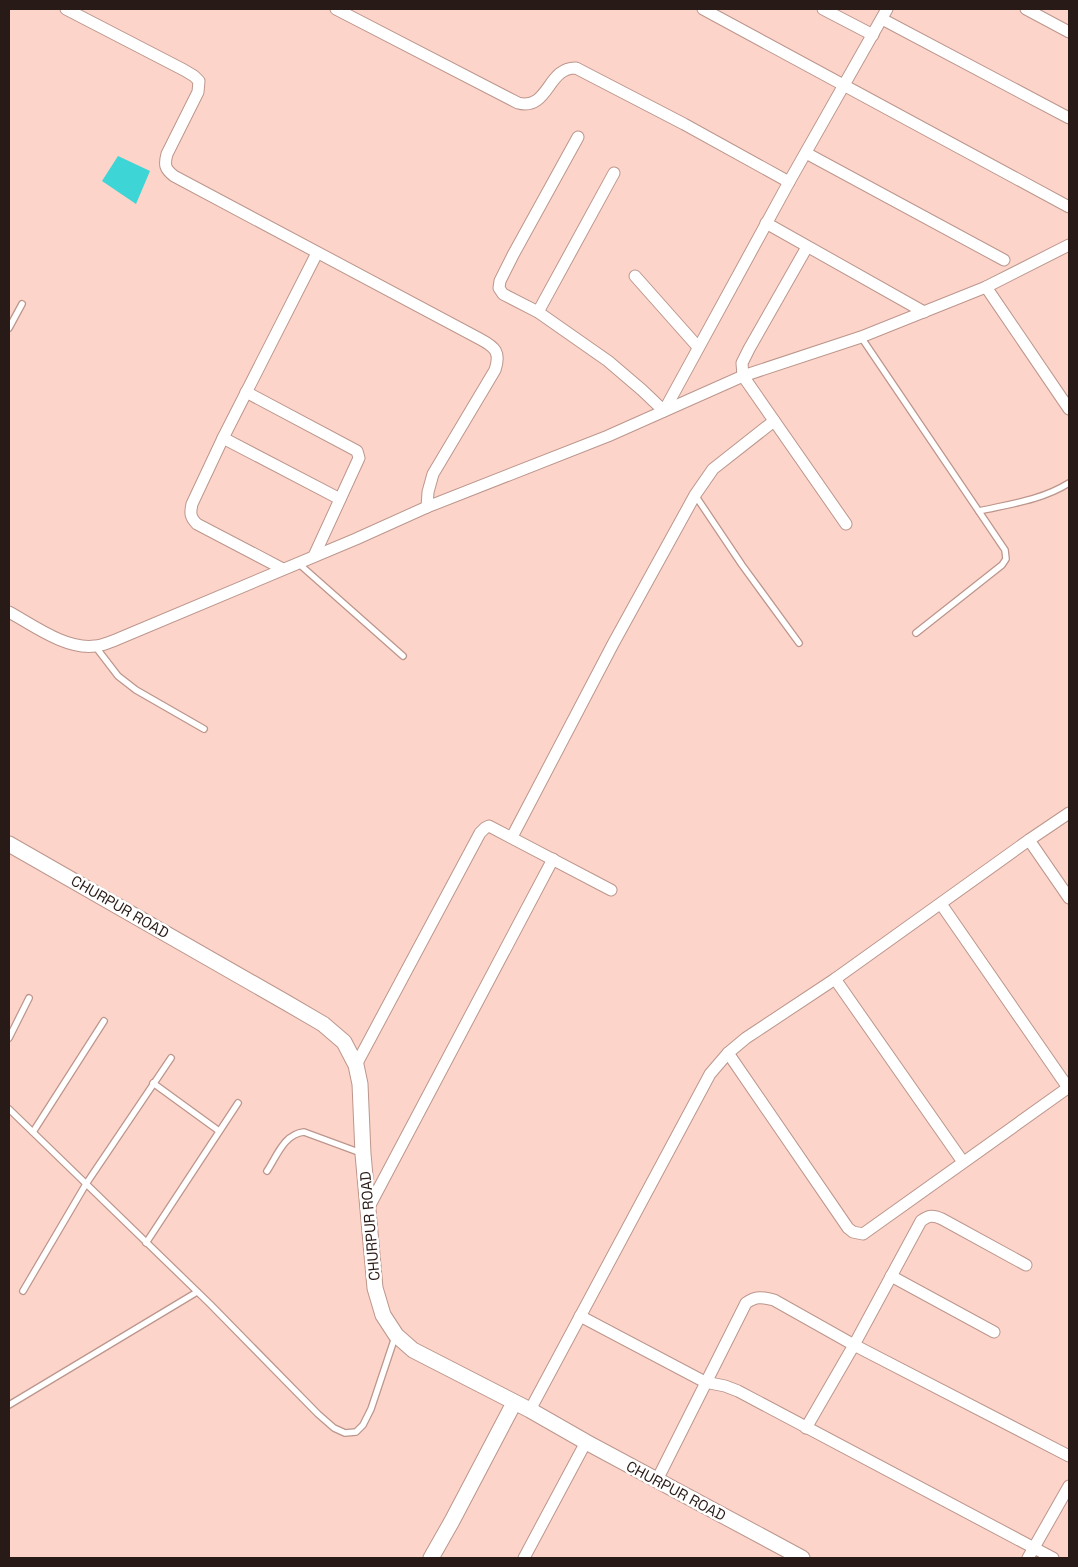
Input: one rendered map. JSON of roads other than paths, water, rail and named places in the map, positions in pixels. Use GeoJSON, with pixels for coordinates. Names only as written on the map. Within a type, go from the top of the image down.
{"type":"FeatureCollection","features":[{"type":"Feature","properties":{"kind":"street"},"geometry":{"type":"LineString","coordinates":[[66,9],[184,70],[199,81],[198,92],[166,154],[164,163],[166,170],[491,345],[496,352],[498,361],[495,370],[433,474],[428,492],[427,507]]}},
{"type":"Feature","properties":{"kind":"street"},"geometry":{"type":"LineString","coordinates":[[336,9],[527,106],[535,103],[560,72],[568,68],[576,68],[789,182]]}},
{"type":"Feature","properties":{"kind":"street"},"geometry":{"type":"LineString","coordinates":[[703,9],[1069,207]]}},
{"type":"Feature","properties":{"kind":"street"},"geometry":{"type":"LineString","coordinates":[[823,9],[873,36]]}},
{"type":"Feature","properties":{"kind":"street"},"geometry":{"type":"LineString","coordinates":[[1026,9],[1069,32]]}},
{"type":"Feature","properties":{"kind":"street"},"geometry":{"type":"LineString","coordinates":[[664,411],[766,223],[885,14],[1069,118]]}},
{"type":"Feature","properties":{"kind":"street"},"geometry":{"type":"LineString","coordinates":[[578,137],[500,281],[499,288],[503,294],[538,312],[608,361],[664,411]]}},
{"type":"Feature","properties":{"kind":"street"},"geometry":{"type":"LineString","coordinates":[[806,153],[1004,260]]}},
{"type":"Feature","properties":{"kind":"street"},"geometry":{"type":"LineString","coordinates":[[538,312],[614,173]]}},
{"type":"Feature","properties":{"kind":"street"},"geometry":{"type":"LineString","coordinates":[[766,223],[924,312]]}},
{"type":"Feature","properties":{"kind":"street"},"geometry":{"type":"LineString","coordinates":[[9,612],[61,640],[79,646],[95,646],[113,641],[427,507],[608,436],[743,376],[861,337],[986,287],[1069,245]]}},
{"type":"Feature","properties":{"kind":"street"},"geometry":{"type":"LineString","coordinates":[[807,247],[742,363],[743,376],[846,524]]}},
{"type":"Feature","properties":{"kind":"street"},"geometry":{"type":"LineString","coordinates":[[283,569],[196,524],[190,512],[223,438],[317,253]]}},
{"type":"Feature","properties":{"kind":"street"},"geometry":{"type":"LineString","coordinates":[[635,276],[698,346]]}},
{"type":"Feature","properties":{"kind":"street"},"geometry":{"type":"LineString","coordinates":[[986,287],[1069,409]]}},
{"type":"Feature","properties":{"kind":"street"},"geometry":{"type":"LineString","coordinates":[[246,392],[357,451],[359,458],[314,556]]}},
{"type":"Feature","properties":{"kind":"street"},"geometry":{"type":"LineString","coordinates":[[512,837],[613,644],[695,495],[713,469],[774,421]]}},
{"type":"Feature","properties":{"kind":"street"},"geometry":{"type":"LineString","coordinates":[[223,438],[340,500]]}},
{"type":"Feature","properties":{"kind":"street"},"geometry":{"type":"LineString","coordinates":[[530,1410],[710,1074],[728,1053],[746,1038],[835,978],[1069,813]]}},
{"type":"Feature","properties":{"kind":"street"},"geometry":{"type":"LineString","coordinates":[[356,1065],[480,833],[485,828],[489,826],[512,837],[612,890]]}},
{"type":"Feature","properties":{"kind":"street"},"geometry":{"type":"LineString","coordinates":[[1029,840],[1069,898]]}},
{"type":"Feature","properties":{"kind":"street","name":"CHURPUR ROAD"},"geometry":{"type":"LineString","coordinates":[[9,844],[323,1024],[344,1042],[356,1065],[360,1084],[363,1154],[375,1288],[383,1315],[396,1335],[413,1350],[530,1410],[802,1558]]}},
{"type":"Feature","properties":{"kind":"street"},"geometry":{"type":"LineString","coordinates":[[369,1207],[553,859]]}},
{"type":"Feature","properties":{"kind":"street"},"geometry":{"type":"LineString","coordinates":[[728,1053],[825,1195],[853,1232],[863,1234],[1069,1088],[941,904]]}},
{"type":"Feature","properties":{"kind":"street"},"geometry":{"type":"LineString","coordinates":[[835,978],[963,1162]]}},
{"type":"Feature","properties":{"kind":"street"},"geometry":{"type":"LineString","coordinates":[[806,1428],[854,1345],[921,1221],[927,1216],[934,1216],[1026,1265]]}},
{"type":"Feature","properties":{"kind":"street"},"geometry":{"type":"LineString","coordinates":[[891,1276],[994,1332]]}},
{"type":"Feature","properties":{"kind":"street"},"geometry":{"type":"LineString","coordinates":[[657,1480],[746,1303],[754,1297],[774,1300],[854,1345],[1069,1456]]}},
{"type":"Feature","properties":{"kind":"street"},"geometry":{"type":"LineString","coordinates":[[580,1316],[705,1382],[738,1391],[1031,1553],[1054,1558]]}},
{"type":"Feature","properties":{"kind":"street"},"geometry":{"type":"LineString","coordinates":[[431,1558],[514,1403]]}},
{"type":"Feature","properties":{"kind":"street"},"geometry":{"type":"LineString","coordinates":[[524,1558],[586,1442]]}},
{"type":"Feature","properties":{"kind":"street"},"geometry":{"type":"LineString","coordinates":[[1031,1553],[1069,1486]]}},
{"type":"Feature","properties":{"kind":"lane"},"geometry":{"type":"LineString","coordinates":[[9,328],[22,304]]}},
{"type":"Feature","properties":{"kind":"lane"},"geometry":{"type":"LineString","coordinates":[[861,337],[1005,550],[1006,559],[1002,565],[916,633]]}},
{"type":"Feature","properties":{"kind":"lane"},"geometry":{"type":"LineString","coordinates":[[979,511],[1034,499],[1058,490],[1069,483]]}},
{"type":"Feature","properties":{"kind":"lane"},"geometry":{"type":"LineString","coordinates":[[695,495],[742,565],[799,643]]}},
{"type":"Feature","properties":{"kind":"lane"},"geometry":{"type":"LineString","coordinates":[[298,563],[404,656]]}},
{"type":"Feature","properties":{"kind":"lane"},"geometry":{"type":"LineString","coordinates":[[95,646],[118,676],[136,690],[204,729]]}},
{"type":"Feature","properties":{"kind":"lane"},"geometry":{"type":"LineString","coordinates":[[9,1038],[29,998]]}},
{"type":"Feature","properties":{"kind":"lane"},"geometry":{"type":"LineString","coordinates":[[33,1132],[104,1020]]}},
{"type":"Feature","properties":{"kind":"lane"},"geometry":{"type":"LineString","coordinates":[[23,1291],[86,1184],[171,1058]]}},
{"type":"Feature","properties":{"kind":"lane"},"geometry":{"type":"LineString","coordinates":[[153,1083],[219,1131]]}},
{"type":"Feature","properties":{"kind":"lane"},"geometry":{"type":"LineString","coordinates":[[146,1243],[238,1103]]}},
{"type":"Feature","properties":{"kind":"lane"},"geometry":{"type":"LineString","coordinates":[[9,1109],[334,1428],[345,1433],[356,1432],[363,1425],[371,1408],[396,1335]]}},
{"type":"Feature","properties":{"kind":"lane"},"geometry":{"type":"LineString","coordinates":[[267,1171],[285,1141],[294,1133],[304,1132],[363,1154]]}},
{"type":"Feature","properties":{"kind":"lane"},"geometry":{"type":"LineString","coordinates":[[9,1405],[197,1292]]}}]}
